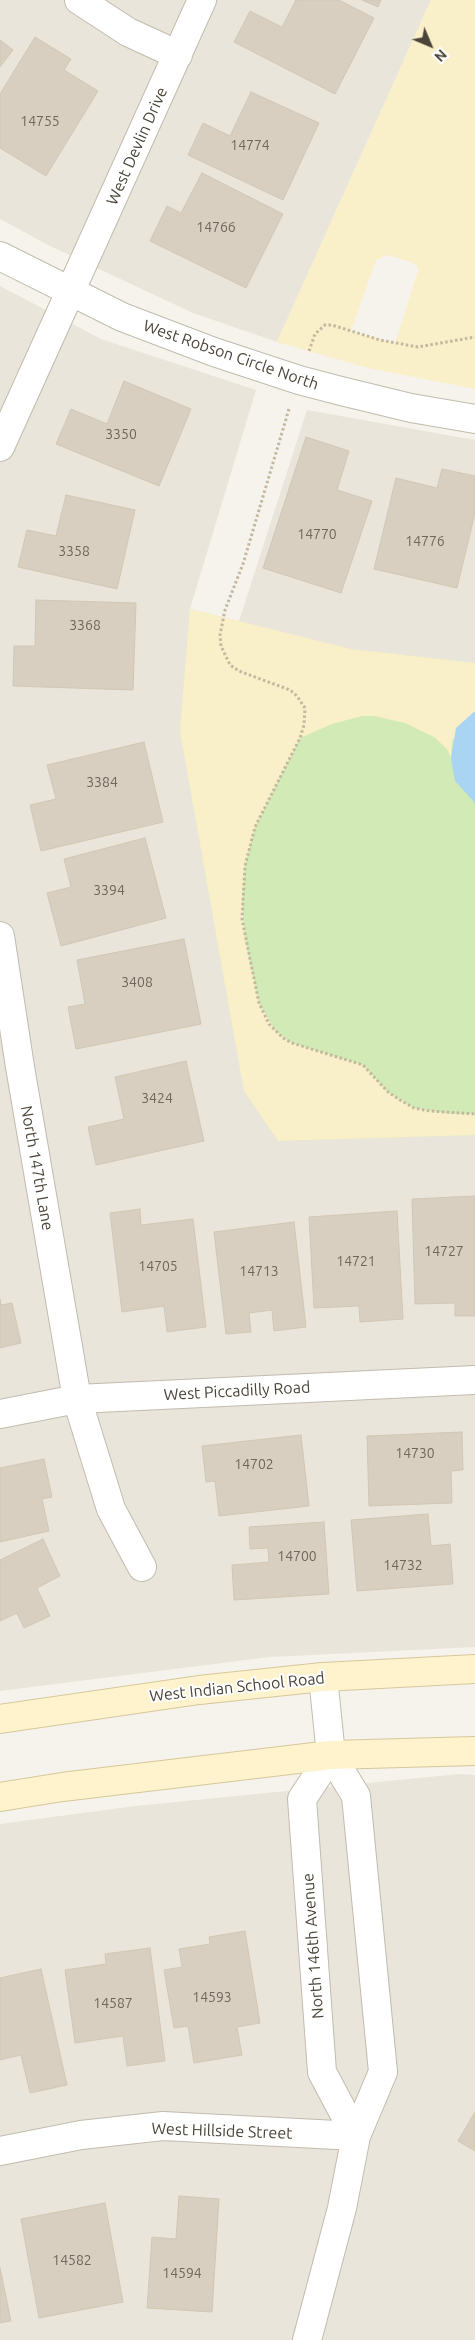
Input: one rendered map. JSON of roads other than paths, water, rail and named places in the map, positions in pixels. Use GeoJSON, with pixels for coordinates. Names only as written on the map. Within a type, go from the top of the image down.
{"type":"FeatureCollection","features":[{"type":"Feature","properties":{"kind":"main road","name":"West Indian School Road"},"geometry":{"type":"LineString","coordinates":[[0,1719],[199,1690],[323,1677],[475,1669]]}},
{"type":"Feature","properties":{"kind":"main road"},"geometry":{"type":"LineString","coordinates":[[0,1797],[62,1787],[331,1755],[475,1751]]}},
{"type":"Feature","properties":{"kind":"street"},"geometry":{"type":"LineString","coordinates":[[79,0],[128,32],[178,55]]}},
{"type":"Feature","properties":{"kind":"street","name":"West Devlin Drive"},"geometry":{"type":"LineString","coordinates":[[71,292],[202,0]]}},
{"type":"Feature","properties":{"kind":"street","name":"West Robson Circle North"},"geometry":{"type":"LineString","coordinates":[[0,256],[71,292],[167,334],[299,380],[411,408],[475,419]]}},
{"type":"Feature","properties":{"kind":"street"},"geometry":{"type":"LineString","coordinates":[[0,447],[71,292]]}},
{"type":"Feature","properties":{"kind":"street","name":"North 147th Lane"},"geometry":{"type":"LineString","coordinates":[[0,936],[10,1068],[77,1399],[111,1510],[142,1567]]}},
{"type":"Feature","properties":{"kind":"street","name":"West Piccadilly Road"},"geometry":{"type":"LineString","coordinates":[[0,1414],[77,1399],[475,1380]]}},
{"type":"Feature","properties":{"kind":"street"},"geometry":{"type":"LineString","coordinates":[[307,2340],[342,2208],[356,2136],[383,2072],[356,1796],[331,1755],[323,1677]]}},
{"type":"Feature","properties":{"kind":"street","name":"North 146th Avenue"},"geometry":{"type":"LineString","coordinates":[[331,1755],[302,1799],[322,2072],[356,2136]]}},
{"type":"Feature","properties":{"kind":"street","name":"West Hillside Street"},"geometry":{"type":"LineString","coordinates":[[0,2151],[81,2135],[163,2126],[356,2136]]}},
{"type":"Feature","properties":{"kind":"water"},"geometry":{"type":"Polygon","coordinates":[[[475,711],[475,803],[455,781],[451,758],[456,728],[475,711]]]}}]}
